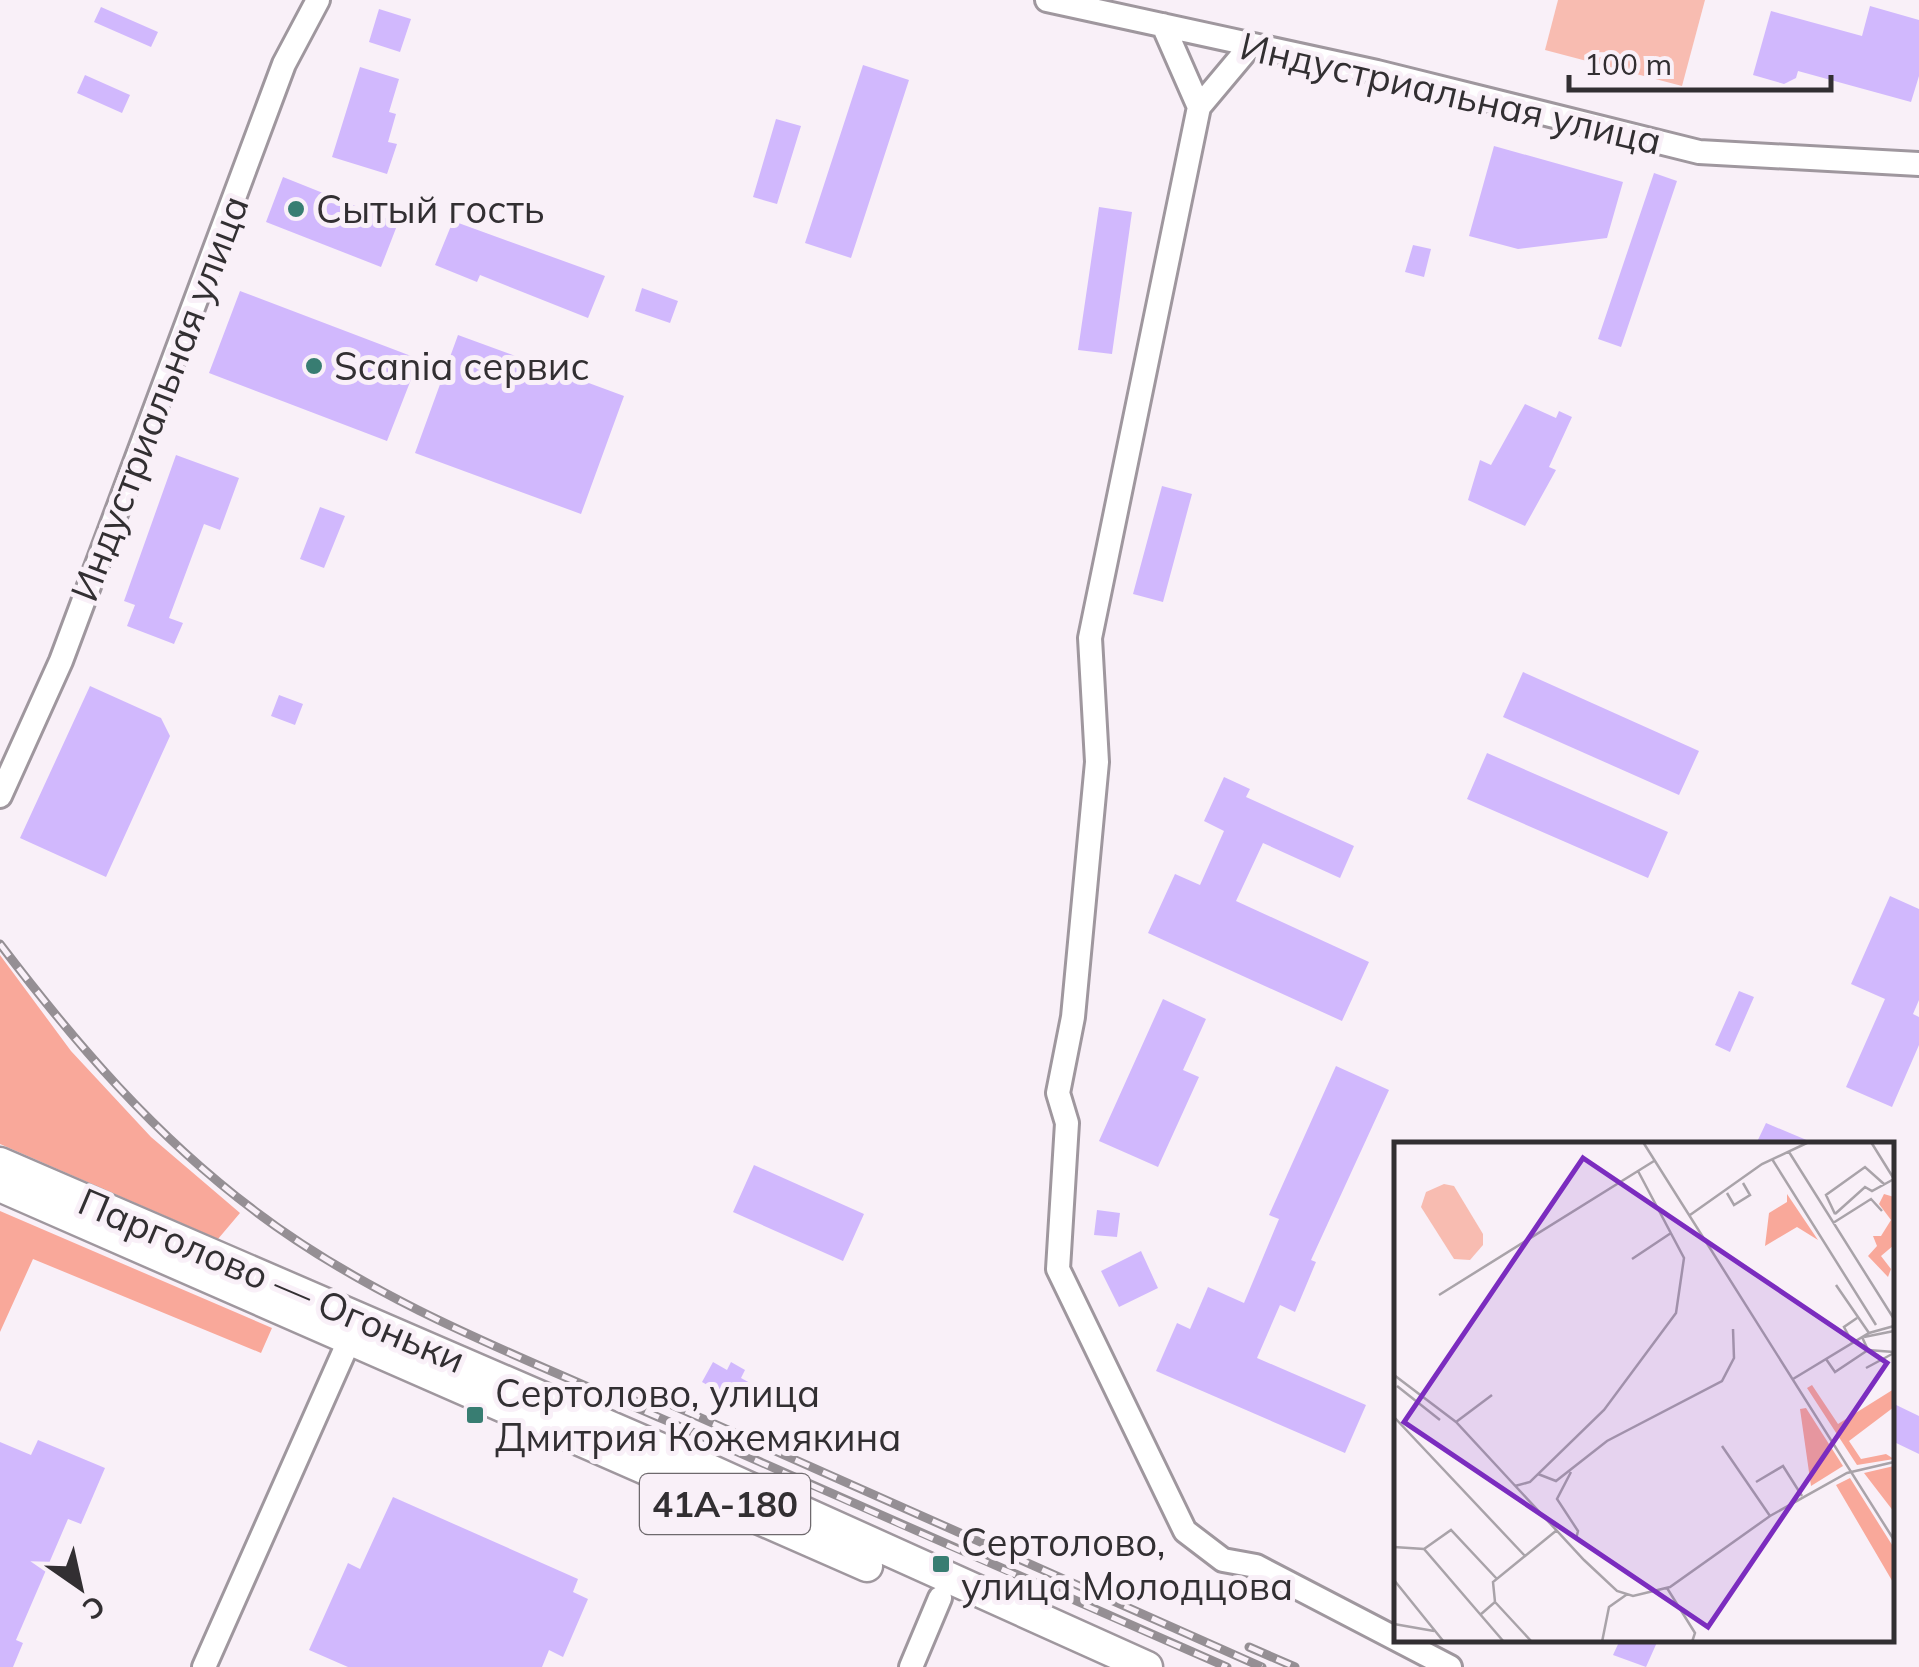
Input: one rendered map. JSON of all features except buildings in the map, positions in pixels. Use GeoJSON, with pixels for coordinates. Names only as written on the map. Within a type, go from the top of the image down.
{"type":"FeatureCollection","features":[{"type":"Feature","properties":{"kind":"main road","name":"Парголово — Огоньки"},"geometry":{"type":"LineString","coordinates":[[0,1162],[940,1598],[1100,1667]]}},
{"type":"Feature","properties":{"kind":"main road","name":"Парголово — Огоньки"},"geometry":{"type":"LineString","coordinates":[[0,1186],[355,1328],[1147,1667]]}},
{"type":"Feature","properties":{"kind":"street","name":"Индустриальная улица"},"geometry":{"type":"LineString","coordinates":[[0,796],[60,661],[284,64],[318,0]]}},
{"type":"Feature","properties":{"kind":"street","name":"Индустриальная улица"},"geometry":{"type":"LineString","coordinates":[[1047,0],[1699,152],[1919,164]]}},
{"type":"Feature","properties":{"kind":"street"},"geometry":{"type":"LineString","coordinates":[[1163,25],[1199,107]]}},
{"type":"Feature","properties":{"kind":"street"},"geometry":{"type":"LineString","coordinates":[[1251,45],[1199,107],[1090,638],[1097,762],[1073,1017],[1058,1093],[1067,1123],[1058,1268],[1185,1531],[1223,1560],[1256,1566],[1394,1638]]}},
{"type":"Feature","properties":{"kind":"street"},"geometry":{"type":"LineString","coordinates":[[204,1667],[355,1328]]}},
{"type":"Feature","properties":{"kind":"street"},"geometry":{"type":"LineString","coordinates":[[911,1667],[940,1598]]}},
{"type":"Feature","properties":{"kind":"street"},"geometry":{"type":"LineString","coordinates":[[1402,1642],[1450,1667]]}},
{"type":"Feature","properties":{"kind":"shaded area"},"geometry":{"type":"Polygon","coordinates":[[[1558,0],[1705,0],[1682,86],[1545,50],[1558,0]]]}},
{"type":"Feature","properties":{"kind":"shaded area"},"geometry":{"type":"Polygon","coordinates":[[[0,955],[71,1051],[151,1137],[240,1213],[218,1239],[0,1144],[0,955]]]}},
{"type":"Feature","properties":{"kind":"shaded area"},"geometry":{"type":"Polygon","coordinates":[[[0,1211],[272,1328],[261,1353],[33,1259],[0,1332],[0,1211]]]}},
{"type":"Feature","properties":{"kind":"railway"},"geometry":{"type":"LineString","coordinates":[[0,944],[87,1052],[183,1151],[255,1211],[351,1274],[507,1352],[1227,1667]]}},
{"type":"Feature","properties":{"kind":"railway"},"geometry":{"type":"LineString","coordinates":[[629,1392],[665,1402],[1262,1667]]}},
{"type":"Feature","properties":{"kind":"railway"},"geometry":{"type":"LineString","coordinates":[[1249,1647],[1295,1667]]}},
{"type":"Feature","properties":{"kind":"place","name":"Сытый гость"},"geometry":{"type":"Point","coordinates":[296,209]}},
{"type":"Feature","properties":{"kind":"place","name":"Scania сервис"},"geometry":{"type":"Point","coordinates":[314,366]}},
{"type":"Feature","properties":{"kind":"place","name":"Сертолово, улица Дмитрия Кожемякина"},"geometry":{"type":"Point","coordinates":[475,1415]}},
{"type":"Feature","properties":{"kind":"place","name":"Сертолово, улица Молодцова"},"geometry":{"type":"Point","coordinates":[941,1564]}}]}
